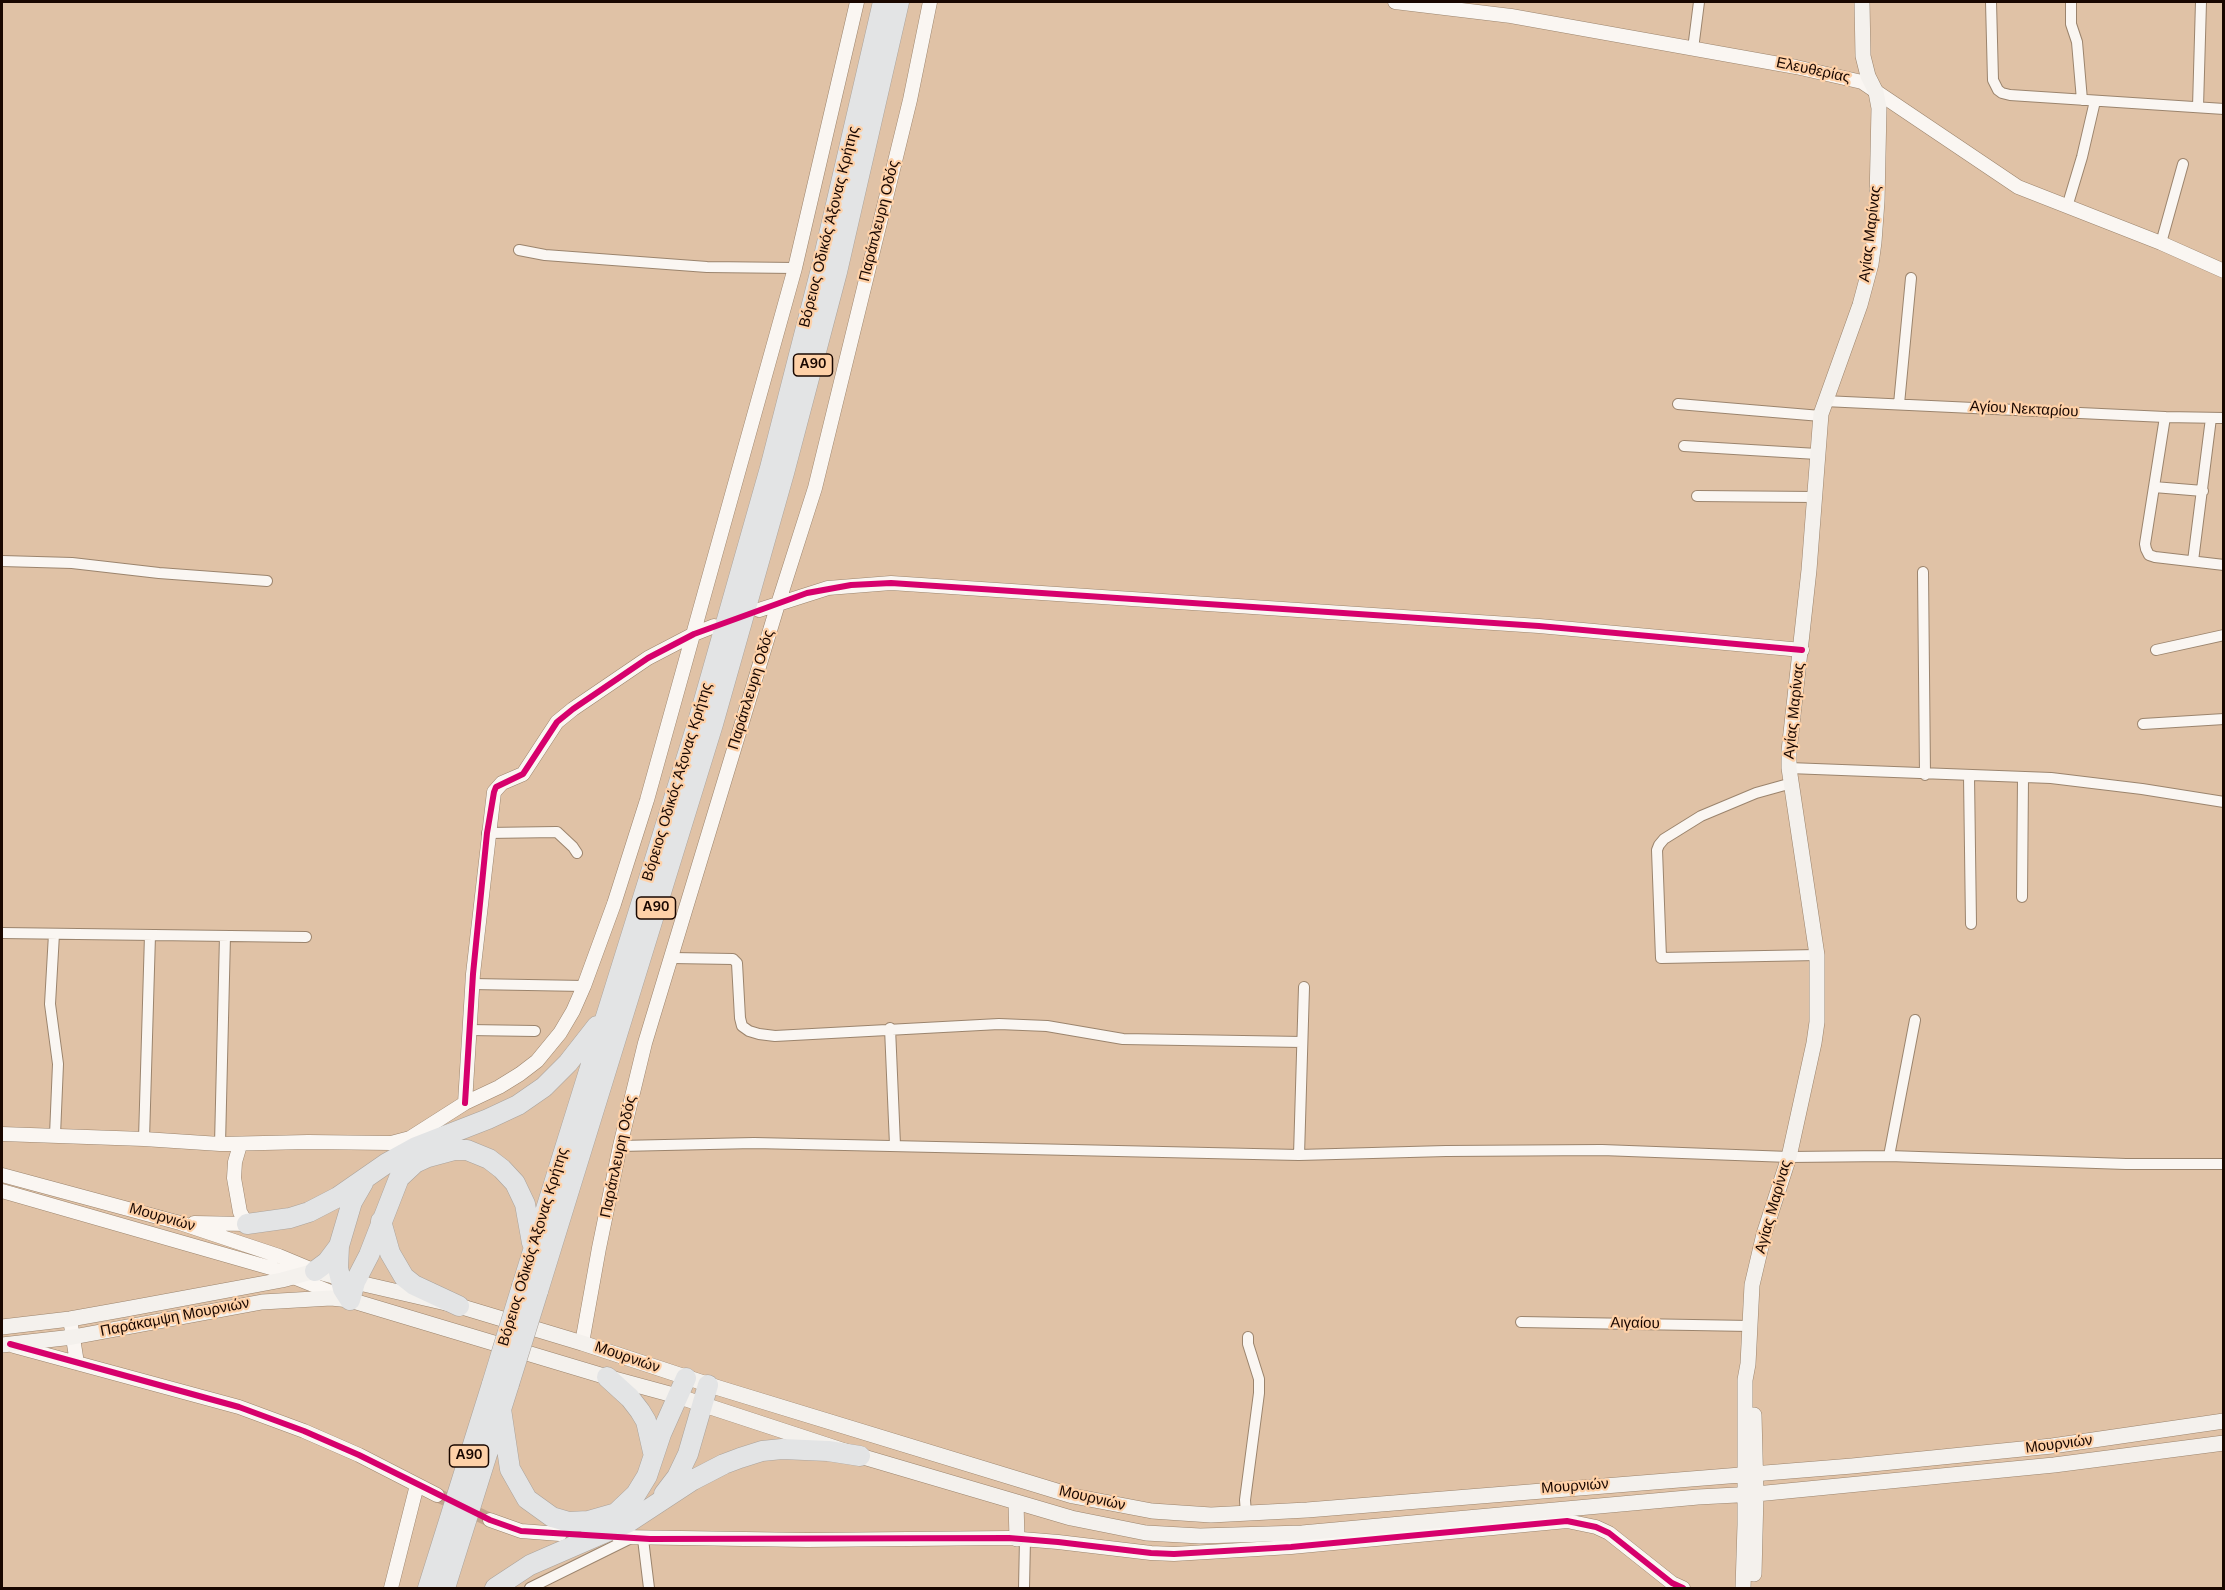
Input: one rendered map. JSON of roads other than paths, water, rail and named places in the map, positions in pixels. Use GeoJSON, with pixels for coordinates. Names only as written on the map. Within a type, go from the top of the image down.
{"type":"FeatureCollection","features":[{"type":"Feature","properties":{"kind":"highway","name":"Βόρειος Οδικός Άξονας Κρήτης"},"geometry":{"type":"LineString","coordinates":[[530,1288],[533,1249],[699,718],[770,468],[821,269],[883,2]]}},
{"type":"Feature","properties":{"kind":"highway","name":"Βόρειος Οδικός Άξονας Κρήτης"},"geometry":{"type":"LineString","coordinates":[[428,1588],[501,1384],[713,724],[784,473],[837,272],[899,2]]}},
{"type":"Feature","properties":{"kind":"highway"},"geometry":{"type":"LineString","coordinates":[[247,1224],[290,1218],[309,1212],[338,1197],[417,1147],[488,1119],[527,1099],[544,1087],[568,1063],[608,1012]]}},
{"type":"Feature","properties":{"kind":"highway"},"geometry":{"type":"LineString","coordinates":[[368,1176],[352,1202],[339,1246],[338,1268],[348,1287],[369,1255],[399,1178],[415,1163],[441,1153],[467,1150],[489,1159],[502,1169],[515,1183],[525,1204],[533,1249]]}},
{"type":"Feature","properties":{"kind":"highway"},"geometry":{"type":"LineString","coordinates":[[381,1221],[390,1253],[404,1277],[414,1285],[459,1306]]}},
{"type":"Feature","properties":{"kind":"highway"},"geometry":{"type":"LineString","coordinates":[[306,1274],[327,1262],[339,1246]]}},
{"type":"Feature","properties":{"kind":"highway"},"geometry":{"type":"LineString","coordinates":[[607,1377],[630,1398],[646,1421],[654,1458]]}},
{"type":"Feature","properties":{"kind":"highway"},"geometry":{"type":"LineString","coordinates":[[501,1409],[510,1469],[527,1499],[552,1517],[569,1521],[588,1521],[616,1513],[636,1494],[647,1476],[661,1434],[686,1377]]}},
{"type":"Feature","properties":{"kind":"highway","name":"Βόρειος Οδικός Άξονας Κρήτης"},"geometry":{"type":"LineString","coordinates":[[445,1588],[501,1409],[501,1384]]}},
{"type":"Feature","properties":{"kind":"highway"},"geometry":{"type":"LineString","coordinates":[[651,1507],[669,1488],[688,1454],[708,1385]]}},
{"type":"Feature","properties":{"kind":"highway"},"geometry":{"type":"LineString","coordinates":[[495,1588],[530,1565],[629,1522],[693,1480],[723,1464],[762,1451],[801,1449],[860,1456]]}},
{"type":"Feature","properties":{"kind":"main road","name":"Αγίας Μαρίνας"},"geometry":{"type":"LineString","coordinates":[[1752,1588],[1750,1439],[1745,1380],[1748,1365],[1752,1285],[1761,1244],[1789,1157],[1817,1022],[1817,956],[1789,768],[1790,734],[1802,650],[1822,408],[1860,305],[1871,264],[1877,201],[1879,108],[1876,92],[1868,76],[1863,56],[1862,2]]}},
{"type":"Feature","properties":{"kind":"main road","name":"Μουρνιών"},"geometry":{"type":"LineString","coordinates":[[306,1274],[607,1377],[703,1404],[860,1456],[1071,1518],[1146,1533],[1200,1536],[1302,1533],[1788,1491],[2055,1465],[2223,1443]]}},
{"type":"Feature","properties":{"kind":"main road","name":"Παράκαμψη Μουρνιών"},"geometry":{"type":"LineString","coordinates":[[2,1327],[70,1319],[306,1274]]}},
{"type":"Feature","properties":{"kind":"main road","name":"Μουρνιών"},"geometry":{"type":"LineString","coordinates":[[348,1287],[459,1306],[1073,1497],[1152,1511],[1211,1515],[1246,1514],[1788,1472],[2052,1446],[2223,1421]]}},
{"type":"Feature","properties":{"kind":"main road","name":"Παράκαμψη Μουρνιών"},"geometry":{"type":"LineString","coordinates":[[6,1345],[73,1337],[262,1302],[331,1298],[348,1287]]}},
{"type":"Feature","properties":{"kind":"main road"},"geometry":{"type":"LineString","coordinates":[[1710,1478],[1736,1461],[1750,1439],[1768,1462],[1788,1472]]}},
{"type":"Feature","properties":{"kind":"main road"},"geometry":{"type":"LineString","coordinates":[[1715,1496],[1727,1500],[1750,1525],[1767,1503],[1775,1496],[1788,1491]]}},
{"type":"Feature","properties":{"kind":"main road"},"geometry":{"type":"LineString","coordinates":[[1016,1502],[1021,1539]]}},
{"type":"Feature","properties":{"kind":"main road","name":"Αγίας Μαρίνας"},"geometry":{"type":"LineString","coordinates":[[1743,1588],[1750,1525]]}},
{"type":"Feature","properties":{"kind":"street"},"geometry":{"type":"LineString","coordinates":[[2,1134],[240,1145],[308,1142],[391,1143],[410,1138],[465,1103],[500,1087],[537,1061],[560,1033],[584,986],[614,904],[647,800],[795,268],[857,2]]}},
{"type":"Feature","properties":{"kind":"street","name":"Παράπλευρη Οδός"},"geometry":{"type":"LineString","coordinates":[[582,1343],[620,1146],[645,1043],[777,604],[815,488],[907,111],[930,2]]}},
{"type":"Feature","properties":{"kind":"street","name":"Ελευθερίας"},"geometry":{"type":"LineString","coordinates":[[1395,2],[1432,4],[1511,16],[1857,80],[2000,177],[2030,193],[2161,243],[2223,271]]}},
{"type":"Feature","properties":{"kind":"street"},"geometry":{"type":"LineString","coordinates":[[1693,49],[1699,2]]}},
{"type":"Feature","properties":{"kind":"street"},"geometry":{"type":"LineString","coordinates":[[1991,2],[1994,81],[1998,90],[2010,95],[2223,109]]}},
{"type":"Feature","properties":{"kind":"street"},"geometry":{"type":"LineString","coordinates":[[2071,2],[2071,24],[2077,42],[2082,100]]}},
{"type":"Feature","properties":{"kind":"street"},"geometry":{"type":"LineString","coordinates":[[2198,107],[2201,2]]}},
{"type":"Feature","properties":{"kind":"street"},"geometry":{"type":"LineString","coordinates":[[2067,207],[2082,157],[2095,100]]}},
{"type":"Feature","properties":{"kind":"street"},"geometry":{"type":"LineString","coordinates":[[2161,243],[2183,165]]}},
{"type":"Feature","properties":{"kind":"street"},"geometry":{"type":"LineString","coordinates":[[519,250],[545,255],[706,267],[795,268]]}},
{"type":"Feature","properties":{"kind":"street"},"geometry":{"type":"LineString","coordinates":[[1899,404],[1911,278]]}},
{"type":"Feature","properties":{"kind":"street","name":"Αγίου Νεκταρίου"},"geometry":{"type":"LineString","coordinates":[[1678,404],[1822,408],[1899,404],[2223,418]]}},
{"type":"Feature","properties":{"kind":"street"},"geometry":{"type":"LineString","coordinates":[[2165,417],[2145,543],[2146,549],[2149,555],[2155,557],[2223,565]]}},
{"type":"Feature","properties":{"kind":"street"},"geometry":{"type":"LineString","coordinates":[[2193,561],[2211,418]]}},
{"type":"Feature","properties":{"kind":"street"},"geometry":{"type":"LineString","coordinates":[[1684,446],[1817,454]]}},
{"type":"Feature","properties":{"kind":"street"},"geometry":{"type":"LineString","coordinates":[[2154,487],[2203,491]]}},
{"type":"Feature","properties":{"kind":"street"},"geometry":{"type":"LineString","coordinates":[[1697,496],[1814,497]]}},
{"type":"Feature","properties":{"kind":"street"},"geometry":{"type":"LineString","coordinates":[[2,561],[72,563],[267,581]]}},
{"type":"Feature","properties":{"kind":"street"},"geometry":{"type":"LineString","coordinates":[[1923,572],[1925,775]]}},
{"type":"Feature","properties":{"kind":"street"},"geometry":{"type":"LineString","coordinates":[[759,610],[828,588],[891,583],[1539,626],[1802,650]]}},
{"type":"Feature","properties":{"kind":"street"},"geometry":{"type":"LineString","coordinates":[[465,1103],[472,984],[487,833],[496,787],[515,779],[528,769],[544,739],[557,722],[573,709],[648,657],[714,626]]}},
{"type":"Feature","properties":{"kind":"street"},"geometry":{"type":"LineString","coordinates":[[2156,650],[2223,635]]}},
{"type":"Feature","properties":{"kind":"street"},"geometry":{"type":"LineString","coordinates":[[2143,724],[2223,719]]}},
{"type":"Feature","properties":{"kind":"street"},"geometry":{"type":"LineString","coordinates":[[1789,768],[2023,777],[2142,789],[2223,802]]}},
{"type":"Feature","properties":{"kind":"street"},"geometry":{"type":"LineString","coordinates":[[1969,776],[1971,924]]}},
{"type":"Feature","properties":{"kind":"street"},"geometry":{"type":"LineString","coordinates":[[2022,897],[2023,777]]}},
{"type":"Feature","properties":{"kind":"street"},"geometry":{"type":"LineString","coordinates":[[1792,783],[1756,793],[1701,816],[1659,845],[1657,850],[1661,957],[1817,956]]}},
{"type":"Feature","properties":{"kind":"street"},"geometry":{"type":"LineString","coordinates":[[487,833],[557,832],[573,846],[577,853]]}},
{"type":"Feature","properties":{"kind":"street"},"geometry":{"type":"LineString","coordinates":[[2,933],[306,937]]}},
{"type":"Feature","properties":{"kind":"street"},"geometry":{"type":"LineString","coordinates":[[54,934],[50,1004],[58,1064],[55,1135]]}},
{"type":"Feature","properties":{"kind":"street"},"geometry":{"type":"LineString","coordinates":[[144,1139],[150,935]]}},
{"type":"Feature","properties":{"kind":"street"},"geometry":{"type":"LineString","coordinates":[[220,1144],[225,936]]}},
{"type":"Feature","properties":{"kind":"street"},"geometry":{"type":"LineString","coordinates":[[672,958],[733,959],[737,963],[742,1026],[749,1031],[775,1036],[973,1024],[1047,1026],[1123,1039],[1302,1042]]}},
{"type":"Feature","properties":{"kind":"street"},"geometry":{"type":"LineString","coordinates":[[472,984],[584,986]]}},
{"type":"Feature","properties":{"kind":"street"},"geometry":{"type":"LineString","coordinates":[[1299,1155],[1304,987]]}},
{"type":"Feature","properties":{"kind":"street"},"geometry":{"type":"LineString","coordinates":[[1889,1156],[1915,1020]]}},
{"type":"Feature","properties":{"kind":"street"},"geometry":{"type":"LineString","coordinates":[[890,1028],[895,1145]]}},
{"type":"Feature","properties":{"kind":"street"},"geometry":{"type":"LineString","coordinates":[[469,1030],[535,1031]]}},
{"type":"Feature","properties":{"kind":"street"},"geometry":{"type":"LineString","coordinates":[[620,1146],[754,1143],[1299,1155],[1602,1150],[1789,1157],[1889,1156],[2126,1164],[2223,1164]]}},
{"type":"Feature","properties":{"kind":"street"},"geometry":{"type":"LineString","coordinates":[[240,1145],[234,1162],[234,1178],[240,1212],[247,1224]]}},
{"type":"Feature","properties":{"kind":"street","name":"Μουρνιών"},"geometry":{"type":"LineString","coordinates":[[2,1175],[180,1223],[279,1256],[306,1274]]}},
{"type":"Feature","properties":{"kind":"street","name":"Μουρνιών"},"geometry":{"type":"LineString","coordinates":[[2,1191],[45,1205],[348,1287]]}},
{"type":"Feature","properties":{"kind":"street"},"geometry":{"type":"LineString","coordinates":[[180,1223],[247,1224]]}},
{"type":"Feature","properties":{"kind":"street"},"geometry":{"type":"LineString","coordinates":[[70,1319],[77,1363]]}},
{"type":"Feature","properties":{"kind":"street","name":"Αιγαίου"},"geometry":{"type":"LineString","coordinates":[[1521,1322],[1750,1326]]}},
{"type":"Feature","properties":{"kind":"street"},"geometry":{"type":"LineString","coordinates":[[1246,1514],[1245,1500],[1259,1393],[1259,1379],[1248,1337]]}},
{"type":"Feature","properties":{"kind":"street"},"geometry":{"type":"LineString","coordinates":[[6,1345],[239,1407],[304,1431],[359,1455],[437,1495]]}},
{"type":"Feature","properties":{"kind":"street"},"geometry":{"type":"LineString","coordinates":[[392,1588],[417,1485]]}},
{"type":"Feature","properties":{"kind":"street"},"geometry":{"type":"LineString","coordinates":[[490,1520],[521,1531],[560,1534]]}},
{"type":"Feature","properties":{"kind":"street"},"geometry":{"type":"LineString","coordinates":[[530,1588],[631,1538],[1021,1539],[1151,1553],[1211,1553],[1401,1538],[1567,1521],[1596,1527],[1609,1533],[1683,1588]]}},
{"type":"Feature","properties":{"kind":"street"},"geometry":{"type":"LineString","coordinates":[[631,1538],[648,1588]]}},
{"type":"Feature","properties":{"kind":"street"},"geometry":{"type":"LineString","coordinates":[[1021,1539],[1023,1588]]}},
{"type":"Feature","properties":{"kind":"tunnel"},"geometry":{"type":"LineString","coordinates":[[437,1495],[490,1520]]}},
{"type":"Feature","properties":{"kind":"tunnel"},"geometry":{"type":"LineString","coordinates":[[560,1534],[593,1536]]}}]}
